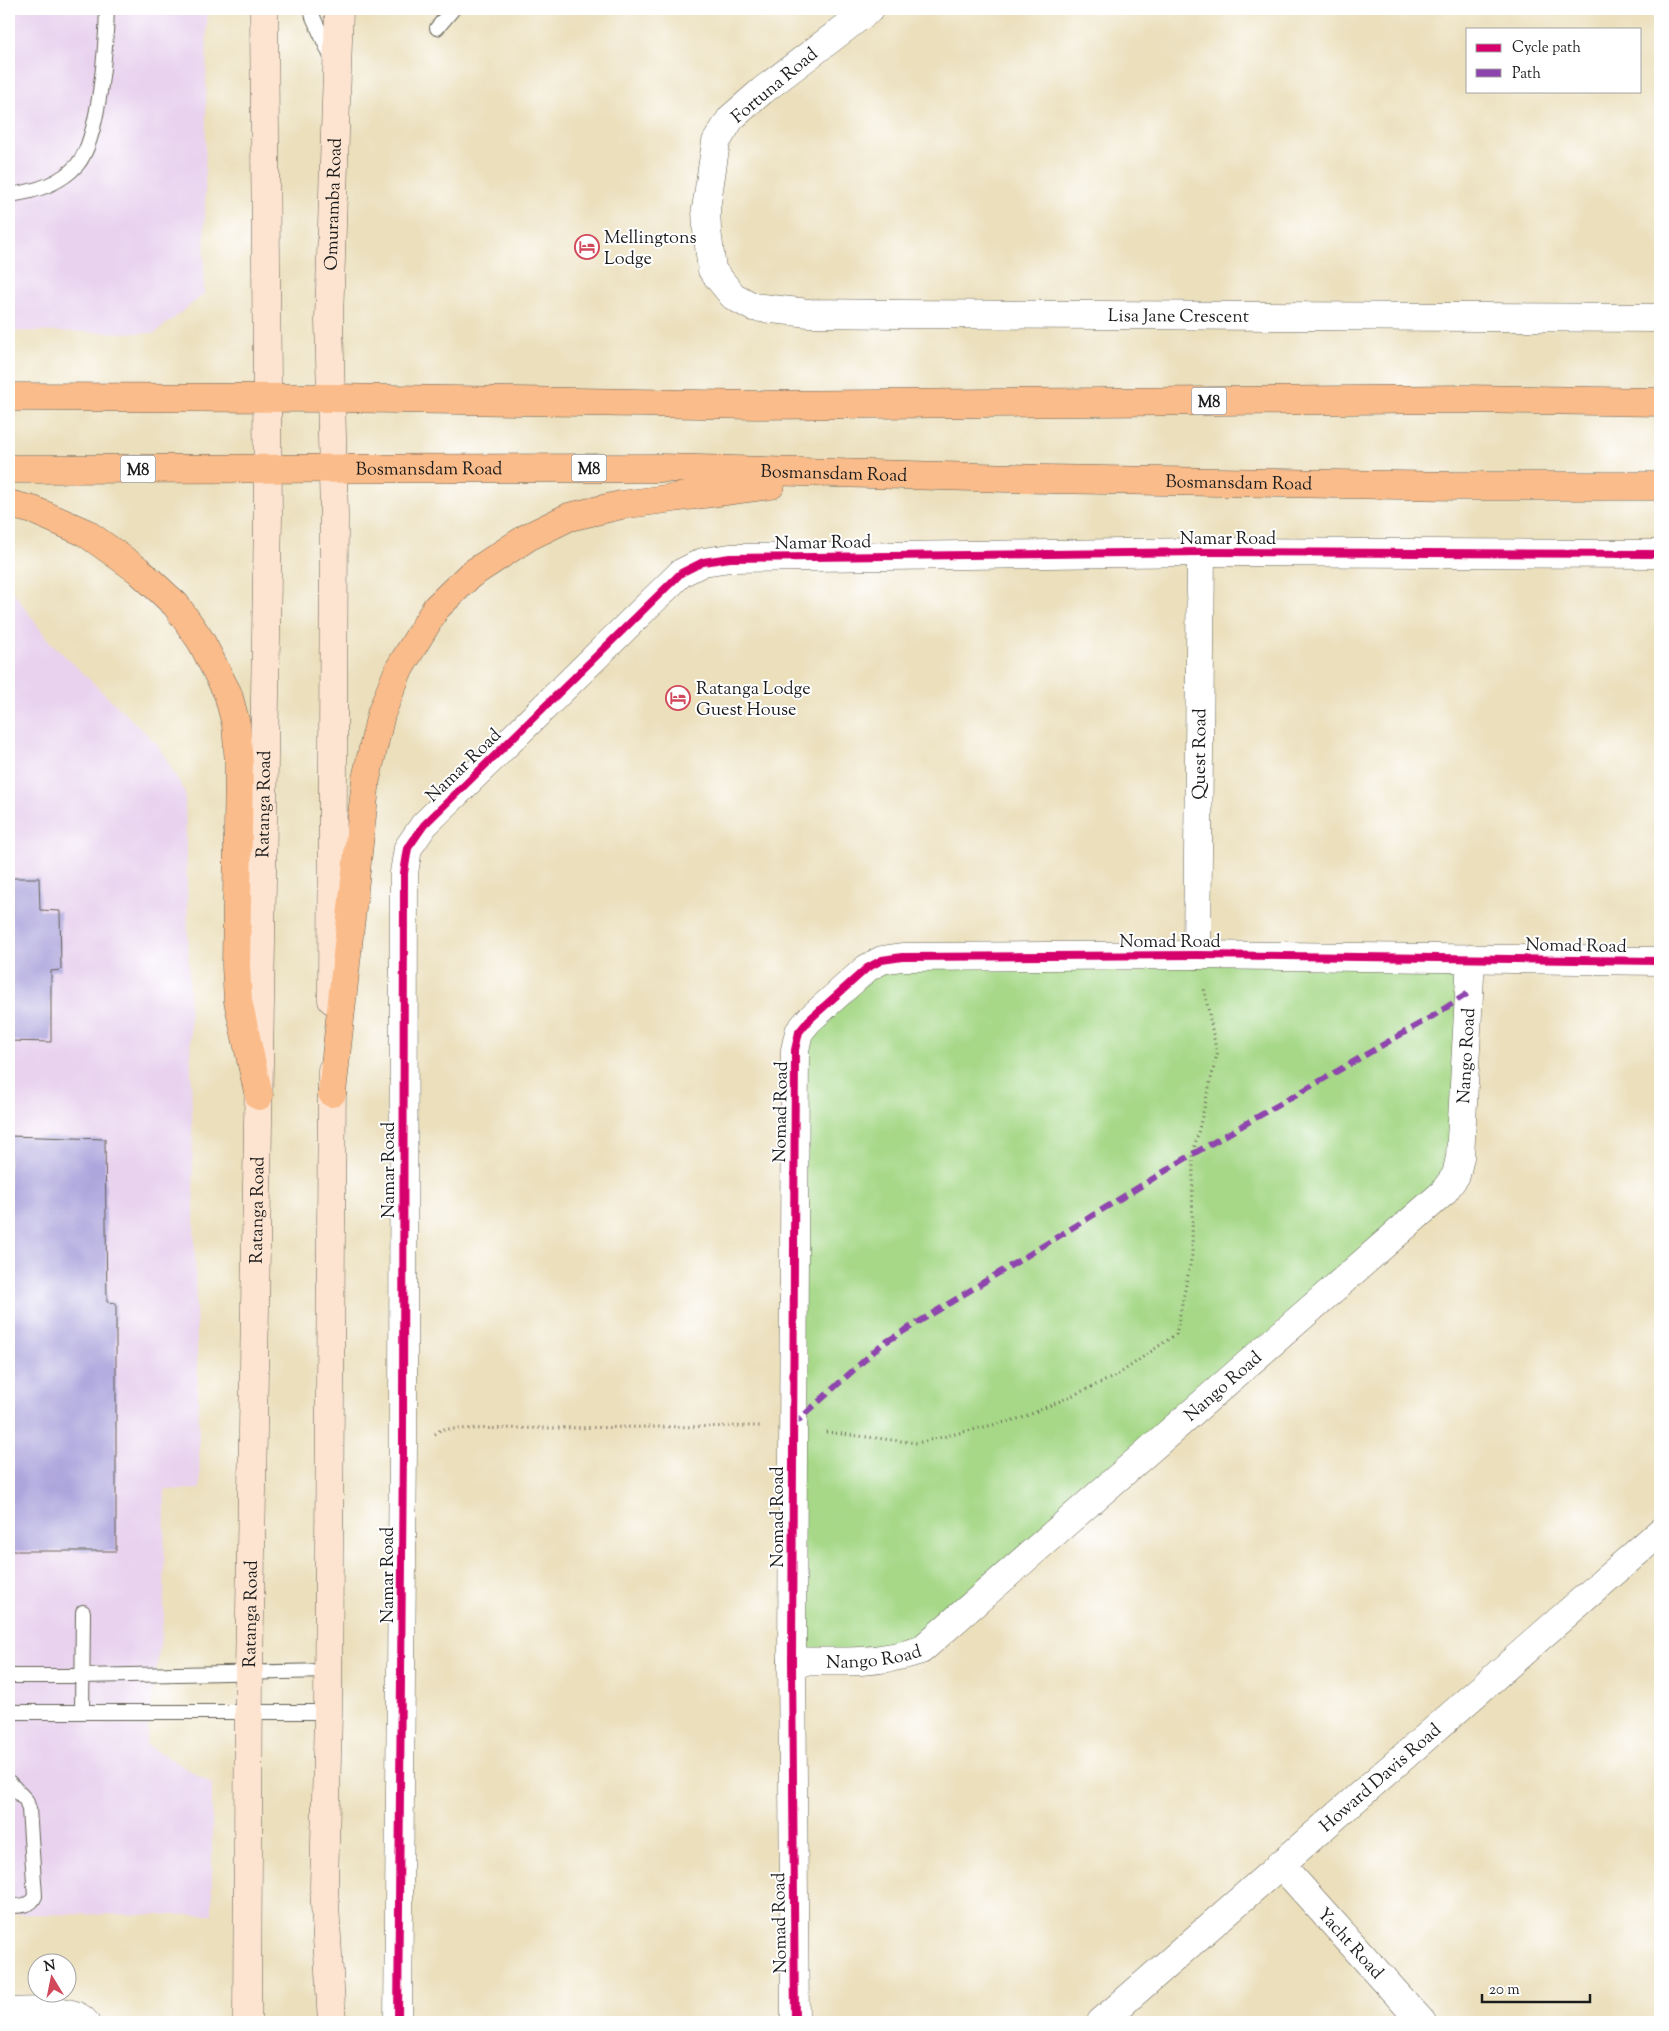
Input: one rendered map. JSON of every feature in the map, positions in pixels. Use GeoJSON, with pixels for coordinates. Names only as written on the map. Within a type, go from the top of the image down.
{"type":"FeatureCollection","features":[{"type":"Feature","properties":{"kind":"main road"},"geometry":{"type":"LineString","coordinates":[[264,9],[266,51],[267,397]]}},
{"type":"Feature","properties":{"kind":"main road","name":"Omuramba Road"},"geometry":{"type":"LineString","coordinates":[[332,398],[329,319],[339,9]]}},
{"type":"Feature","properties":{"kind":"main road","name":"M8"},"geometry":{"type":"LineString","coordinates":[[9,397],[267,397],[758,405],[1456,399],[1660,402]]}},
{"type":"Feature","properties":{"kind":"main road","name":"Ratanga Road"},"geometry":{"type":"LineString","coordinates":[[247,2022],[249,1673],[268,514],[267,397]]}},
{"type":"Feature","properties":{"kind":"main road"},"geometry":{"type":"LineString","coordinates":[[332,398],[332,1093],[328,1712],[324,1888],[332,2022]]}},
{"type":"Feature","properties":{"kind":"main road","name":"Bosmansdam Road"},"geometry":{"type":"LineString","coordinates":[[9,469],[662,468],[844,474],[1426,485],[1660,486]]}},
{"type":"Feature","properties":{"kind":"main road"},"geometry":{"type":"LineString","coordinates":[[332,1093],[366,779],[381,714],[398,671],[436,608],[470,575],[528,537],[569,517],[621,505],[844,474]]}},
{"type":"Feature","properties":{"kind":"main road"},"geometry":{"type":"LineString","coordinates":[[9,504],[33,510],[86,533],[138,570],[176,606],[201,641],[228,694],[236,724],[239,764],[236,966],[238,1000],[259,1096]]}},
{"type":"Feature","properties":{"kind":"street","name":"Fortuna Road"},"geometry":{"type":"LineString","coordinates":[[712,270],[706,209],[716,142],[731,118],[756,96],[870,9]]}},
{"type":"Feature","properties":{"kind":"street","name":"Lisa Jane Crescent"},"geometry":{"type":"LineString","coordinates":[[712,270],[733,296],[753,307],[808,313],[1660,318]]}},
{"type":"Feature","properties":{"kind":"street","name":"Namar Road"},"geometry":{"type":"LineString","coordinates":[[398,2022],[403,1446],[404,873],[407,852],[411,842],[424,825],[681,573],[703,562],[730,558],[1201,552],[1660,554]]}},
{"type":"Feature","properties":{"kind":"street","name":"Quest Road"},"geometry":{"type":"LineString","coordinates":[[1197,955],[1201,552]]}},
{"type":"Feature","properties":{"kind":"street","name":"Nomad Road"},"geometry":{"type":"LineString","coordinates":[[795,2022],[792,1426],[796,1050],[799,1032],[809,1020],[867,968],[882,960],[902,956],[1197,955],[1660,961]]}},
{"type":"Feature","properties":{"kind":"street","name":"Nango Road"},"geometry":{"type":"LineString","coordinates":[[792,1661],[880,1661],[902,1657],[922,1650],[1443,1193],[1456,1175],[1460,1157],[1471,958]]}},
{"type":"Feature","properties":{"kind":"street","name":"Howard Davis Road"},"geometry":{"type":"LineString","coordinates":[[1101,2022],[1660,1532]]}},
{"type":"Feature","properties":{"kind":"street","name":"Yacht Road"},"geometry":{"type":"LineString","coordinates":[[1280,1864],[1422,2022]]}},
{"type":"Feature","properties":{"kind":"street"},"geometry":{"type":"LineString","coordinates":[[9,2012],[64,2012],[81,2018],[85,2022]]}},
{"type":"Feature","properties":{"kind":"lane"},"geometry":{"type":"LineString","coordinates":[[9,195],[40,188],[64,178],[79,163],[90,136],[104,70],[107,9]]}},
{"type":"Feature","properties":{"kind":"lane"},"geometry":{"type":"LineString","coordinates":[[266,51],[269,9]]}},
{"type":"Feature","properties":{"kind":"lane"},"geometry":{"type":"LineString","coordinates":[[311,9],[336,67]]}},
{"type":"Feature","properties":{"kind":"lane"},"geometry":{"type":"LineString","coordinates":[[437,28],[453,9]]}},
{"type":"Feature","properties":{"kind":"lane"},"geometry":{"type":"LineString","coordinates":[[82,1712],[83,1612]]}},
{"type":"Feature","properties":{"kind":"lane"},"geometry":{"type":"LineString","coordinates":[[9,1676],[328,1671]]}},
{"type":"Feature","properties":{"kind":"lane"},"geometry":{"type":"LineString","coordinates":[[9,1712],[328,1712]]}},
{"type":"Feature","properties":{"kind":"lane"},"geometry":{"type":"LineString","coordinates":[[9,1782],[26,1800],[29,1808],[35,1896],[33,1901],[29,1903],[20,1906],[9,1906]]}},
{"type":"Feature","properties":{"kind":"path"},"geometry":{"type":"LineString","coordinates":[[429,1438],[442,1429],[792,1426],[849,1436],[917,1444],[1022,1418],[1116,1376],[1176,1334],[1192,1255],[1193,1154],[1218,1054],[1197,955]]}},
{"type":"Feature","properties":{"kind":"shaded area"},"geometry":{"type":"Polygon","coordinates":[[[9,9],[207,9],[204,294],[155,333],[9,331],[9,9]]]}},
{"type":"Feature","properties":{"kind":"shaded area"},"geometry":{"type":"Polygon","coordinates":[[[9,586],[48,640],[157,744],[185,792],[200,1489],[165,1490],[164,1616],[146,1744],[212,1784],[212,1915],[9,1914],[9,586]]]}},
{"type":"Feature","properties":{"kind":"green space"},"geometry":{"type":"Polygon","coordinates":[[[1470,954],[1467,1155],[920,1651],[795,1661],[804,1049],[817,1025],[876,967],[1470,954]]]}},
{"type":"Feature","properties":{"kind":"building"},"geometry":{"type":"Polygon","coordinates":[[[9,878],[39,878],[40,910],[60,911],[61,970],[51,971],[51,1042],[9,1041],[9,878]]]}},
{"type":"Feature","properties":{"kind":"building"},"geometry":{"type":"Polygon","coordinates":[[[9,1136],[105,1139],[107,1302],[116,1303],[116,1551],[9,1551],[9,1136]]]}},
{"type":"Feature","properties":{"kind":"marked path"},"geometry":{"type":"LineString","coordinates":[[792,1426],[881,1345],[1193,1154],[1433,1016],[1470,992]]}},
{"type":"Feature","properties":{"kind":"cycle path"},"geometry":{"type":"LineString","coordinates":[[398,2022],[403,1446],[404,873],[408,848],[424,825],[681,573],[703,562],[730,558],[1201,552],[1660,554]]}},
{"type":"Feature","properties":{"kind":"cycle path"},"geometry":{"type":"LineString","coordinates":[[795,2022],[792,1661],[795,1050],[799,1032],[809,1020],[867,968],[882,960],[902,957],[1197,955],[1660,961]]}},
{"type":"Feature","properties":{"kind":"place","name":"Mellingtons Lodge"},"geometry":{"type":"Point","coordinates":[587,247]}},
{"type":"Feature","properties":{"kind":"place","name":"Ratanga Lodge Guest House"},"geometry":{"type":"Point","coordinates":[678,698]}}]}
